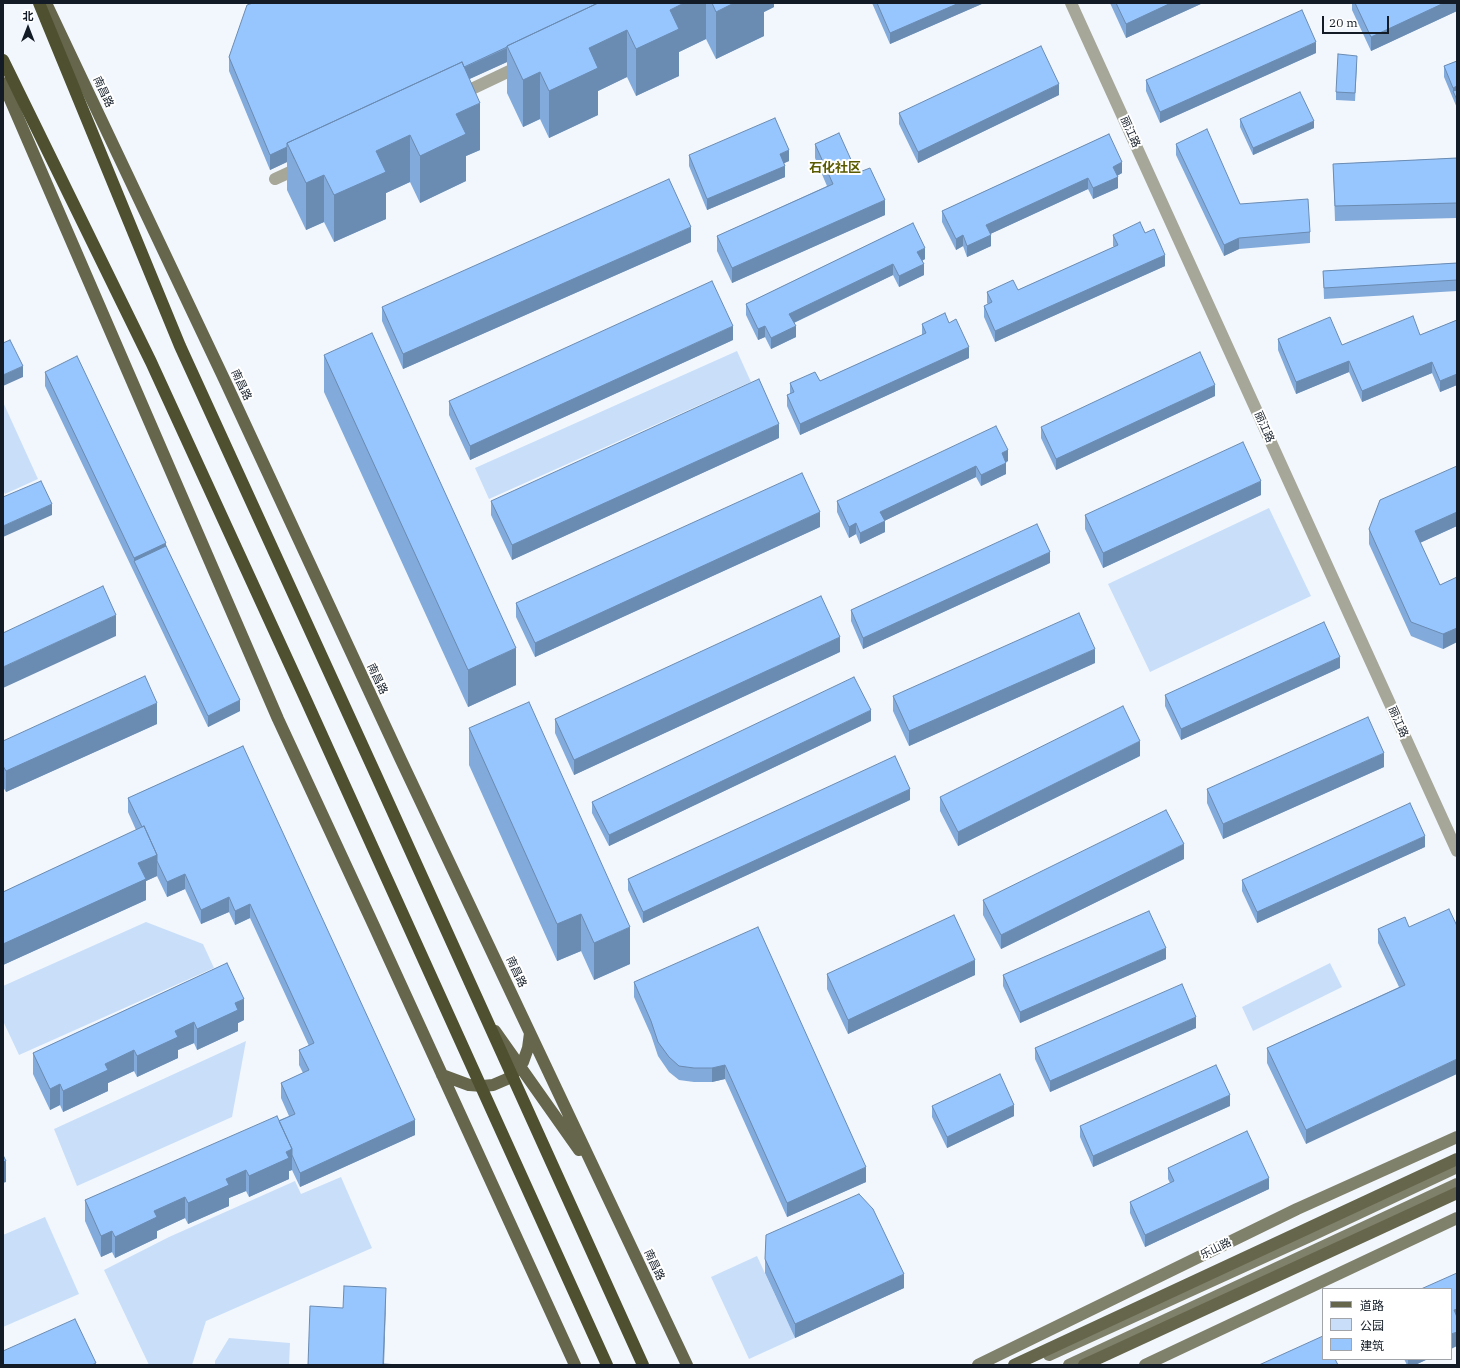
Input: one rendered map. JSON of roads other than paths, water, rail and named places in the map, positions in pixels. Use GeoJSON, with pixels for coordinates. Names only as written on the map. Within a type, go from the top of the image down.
{"type":"FeatureCollection","features":[{"type":"Feature","properties":{"kind":"highway"},"geometry":{"type":"LineString","coordinates":[[39,3],[180,346],[643,1365]]}},
{"type":"Feature","properties":{"kind":"highway"},"geometry":{"type":"LineString","coordinates":[[3,60],[151,362],[309,707],[606,1365]]}},
{"type":"Feature","properties":{"kind":"main road","name":"南昌路"},"geometry":{"type":"LineString","coordinates":[[46,3],[226,383],[401,760],[686,1365]]}},
{"type":"Feature","properties":{"kind":"main road"},"geometry":{"type":"LineString","coordinates":[[3,83],[278,719],[574,1364]]}},
{"type":"Feature","properties":{"kind":"main road"},"geometry":{"type":"LineString","coordinates":[[487,1019],[588,1162],[686,1365]]}},
{"type":"Feature","properties":{"kind":"main road"},"geometry":{"type":"LineString","coordinates":[[442,1075],[469,1085],[483,1086],[493,1085],[507,1079],[514,1074],[523,1062],[528,1048],[530,1033]]}},
{"type":"Feature","properties":{"kind":"main road","name":"乐山路"},"geometry":{"type":"LineString","coordinates":[[978,1365],[1297,1209],[1457,1137]]}},
{"type":"Feature","properties":{"kind":"main road"},"geometry":{"type":"LineString","coordinates":[[1014,1365],[1457,1159]]}},
{"type":"Feature","properties":{"kind":"main road"},"geometry":{"type":"LineString","coordinates":[[1027,1365],[1457,1168]]}},
{"type":"Feature","properties":{"kind":"main road"},"geometry":{"type":"LineString","coordinates":[[1069,1365],[1457,1184]]}},
{"type":"Feature","properties":{"kind":"main road"},"geometry":{"type":"LineString","coordinates":[[1084,1365],[1457,1193]]}},
{"type":"Feature","properties":{"kind":"main road"},"geometry":{"type":"LineString","coordinates":[[1144,1365],[1457,1218]]}},
{"type":"Feature","properties":{"kind":"street","name":"丽江路"},"geometry":{"type":"LineString","coordinates":[[1072,3],[1457,851]]}},
{"type":"Feature","properties":{"kind":"street"},"geometry":{"type":"LineString","coordinates":[[448,99],[528,63]]}},
{"type":"Feature","properties":{"kind":"street"},"geometry":{"type":"LineString","coordinates":[[275,179],[311,163]]}},
{"type":"Feature","properties":{"kind":"district","name":"石化社区"},"geometry":{"type":"Point","coordinates":[835,168]}}]}
